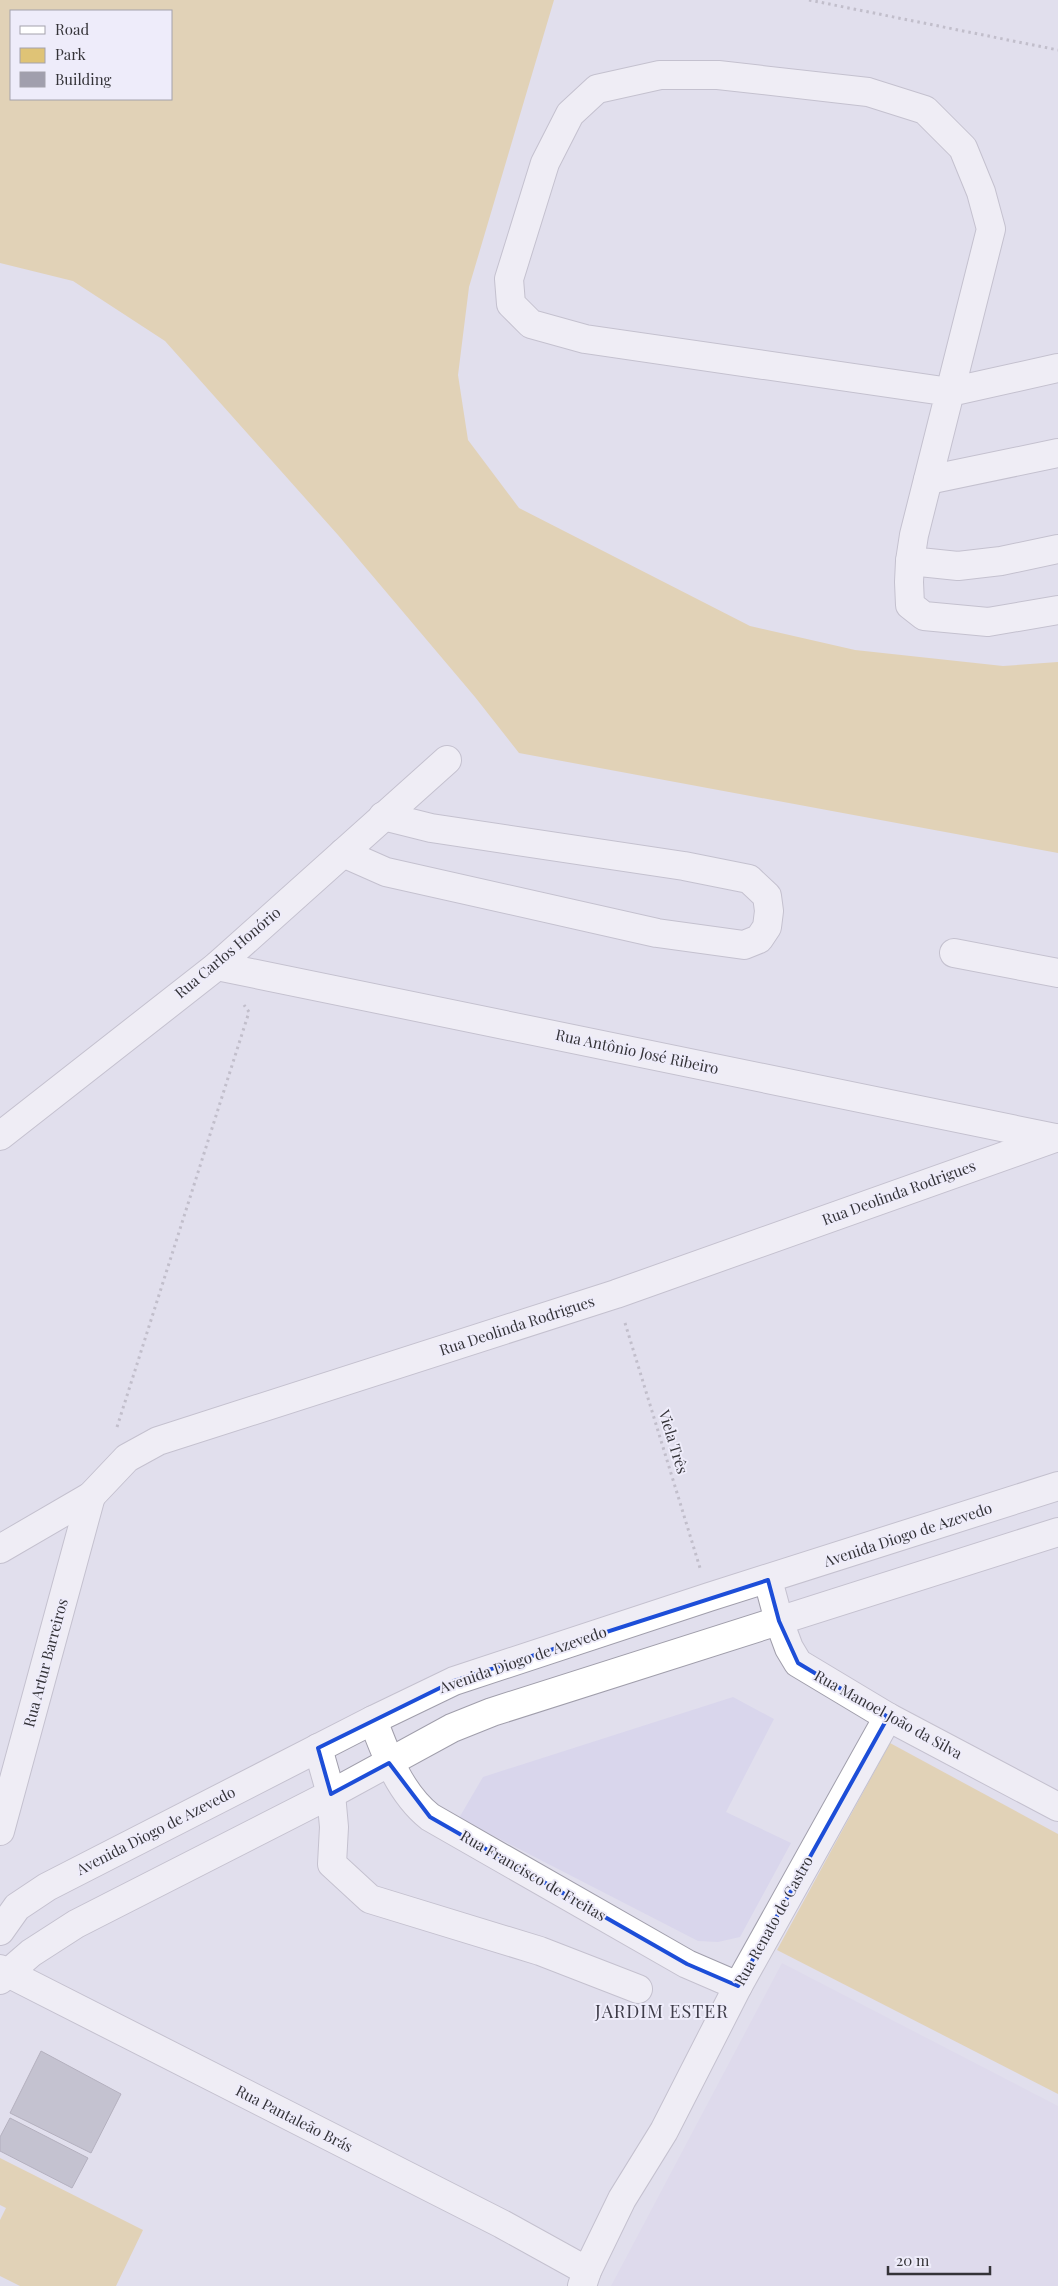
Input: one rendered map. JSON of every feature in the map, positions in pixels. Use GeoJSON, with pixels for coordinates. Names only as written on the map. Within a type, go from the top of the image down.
{"type":"FeatureCollection","features":[{"type":"Feature","properties":{"kind":"street"},"geometry":{"type":"LineString","coordinates":[[1058,368],[950,392],[585,339],[531,324],[511,304],[509,279],[545,163],[570,114],[597,89],[660,76],[718,75],[868,92],[925,110],[963,148],[981,192],[991,229],[950,392],[928,480],[910,561],[908,582],[910,605],[924,616],[988,622],[1058,610]]}},
{"type":"Feature","properties":{"kind":"street"},"geometry":{"type":"LineString","coordinates":[[928,480],[1058,453]]}},
{"type":"Feature","properties":{"kind":"street"},"geometry":{"type":"LineString","coordinates":[[910,561],[958,566],[1001,561],[1058,549]]}},
{"type":"Feature","properties":{"kind":"street","name":"Rua Carlos Honório"},"geometry":{"type":"LineString","coordinates":[[0,1136],[217,966],[447,760]]}},
{"type":"Feature","properties":{"kind":"street"},"geometry":{"type":"LineString","coordinates":[[343,853],[386,872],[657,934],[744,945],[759,939],[767,927],[769,910],[767,896],[749,879],[684,866],[431,828],[383,816]]}},
{"type":"Feature","properties":{"kind":"street"},"geometry":{"type":"LineString","coordinates":[[954,953],[1058,973]]}},
{"type":"Feature","properties":{"kind":"street","name":"Rua Antônio José Ribeiro"},"geometry":{"type":"LineString","coordinates":[[217,966],[1056,1139]]}},
{"type":"Feature","properties":{"kind":"street","name":"Rua Deolinda Rodrigues"},"geometry":{"type":"LineString","coordinates":[[0,1549],[91,1496],[127,1458],[158,1441],[616,1294],[1056,1139]]}},
{"type":"Feature","properties":{"kind":"street","name":"Avenida Diogo de Azevedo"},"geometry":{"type":"LineString","coordinates":[[0,1931],[17,1908],[47,1887],[373,1720],[454,1681],[709,1597],[768,1580],[1058,1486]]}},
{"type":"Feature","properties":{"kind":"street","name":"Rua Artur Barreiros"},"geometry":{"type":"LineString","coordinates":[[0,1831],[91,1496]]}},
{"type":"Feature","properties":{"kind":"street"},"geometry":{"type":"LineString","coordinates":[[3,1974],[31,1953],[76,1924],[332,1794],[452,1728],[492,1712],[1058,1532]]}},
{"type":"Feature","properties":{"kind":"street","name":"Rua Manoel João da Silva"},"geometry":{"type":"LineString","coordinates":[[768,1580],[779,1621],[789,1648],[798,1663],[888,1717],[1058,1808]]}},
{"type":"Feature","properties":{"kind":"street"},"geometry":{"type":"LineString","coordinates":[[709,1597],[737,1634]]}},
{"type":"Feature","properties":{"kind":"street","name":"Rua Renato de Castro"},"geometry":{"type":"LineString","coordinates":[[585,2278],[622,2199],[664,2131],[738,1986],[888,1717]]}},
{"type":"Feature","properties":{"kind":"street","name":"Rua Francisco de Freitas"},"geometry":{"type":"LineString","coordinates":[[373,1720],[389,1763],[414,1800],[430,1816],[687,1964],[738,1986]]}},
{"type":"Feature","properties":{"kind":"street"},"geometry":{"type":"LineString","coordinates":[[318,1748],[332,1794],[334,1827],[332,1864],[370,1899],[540,1951],[638,1989]]}},
{"type":"Feature","properties":{"kind":"street","name":"Rua Pantaleão Brás"},"geometry":{"type":"LineString","coordinates":[[3,1974],[502,2224],[585,2278]]}},
{"type":"Feature","properties":{"kind":"path"},"geometry":{"type":"LineString","coordinates":[[810,0],[1058,50]]}},
{"type":"Feature","properties":{"kind":"path"},"geometry":{"type":"LineString","coordinates":[[116,1432],[249,1012],[217,966]]}},
{"type":"Feature","properties":{"kind":"path","name":"Viela Três"},"geometry":{"type":"LineString","coordinates":[[616,1294],[709,1597]]}},
{"type":"Feature","properties":{"kind":"highlighted area"},"geometry":{"type":"Polygon","coordinates":[[[768,1580],[779,1621],[798,1663],[888,1717],[738,1986],[687,1964],[430,1817],[389,1763],[331,1794],[318,1748],[454,1681],[768,1580]]]}},
{"type":"Feature","properties":{"kind":"shaded area"},"geometry":{"type":"Polygon","coordinates":[[[733,1697],[774,1719],[726,1812],[791,1843],[740,1937],[718,1942],[698,1941],[459,1818],[483,1777],[733,1697]]]}},
{"type":"Feature","properties":{"kind":"shaded area"},"geometry":{"type":"Polygon","coordinates":[[[782,1963],[1058,2106],[1058,2286],[611,2286],[782,1963]]]}},
{"type":"Feature","properties":{"kind":"green space"},"geometry":{"type":"Polygon","coordinates":[[[0,0],[554,0],[469,287],[458,375],[468,440],[519,508],[750,626],[855,650],[1003,666],[1058,662],[1058,853],[519,753],[475,697],[338,535],[165,341],[73,281],[0,263],[0,0]]]}},
{"type":"Feature","properties":{"kind":"green space"},"geometry":{"type":"Polygon","coordinates":[[[890,1743],[1058,1834],[1058,2094],[777,1950],[890,1743]]]}},
{"type":"Feature","properties":{"kind":"green space"},"geometry":{"type":"Polygon","coordinates":[[[0,2158],[143,2230],[116,2286],[20,2286],[0,2276],[0,2220],[6,2208],[0,2205],[0,2158]]]}},
{"type":"Feature","properties":{"kind":"building"},"geometry":{"type":"Polygon","coordinates":[[[41,2051],[121,2094],[91,2153],[10,2113],[41,2051]]]}},
{"type":"Feature","properties":{"kind":"building"},"geometry":{"type":"Polygon","coordinates":[[[10,2118],[88,2158],[72,2188],[0,2151],[0,2137],[10,2118]]]}},
{"type":"Feature","properties":{"kind":"district","name":"JARDIM ESTER"},"geometry":{"type":"Point","coordinates":[662,2012]}}]}
